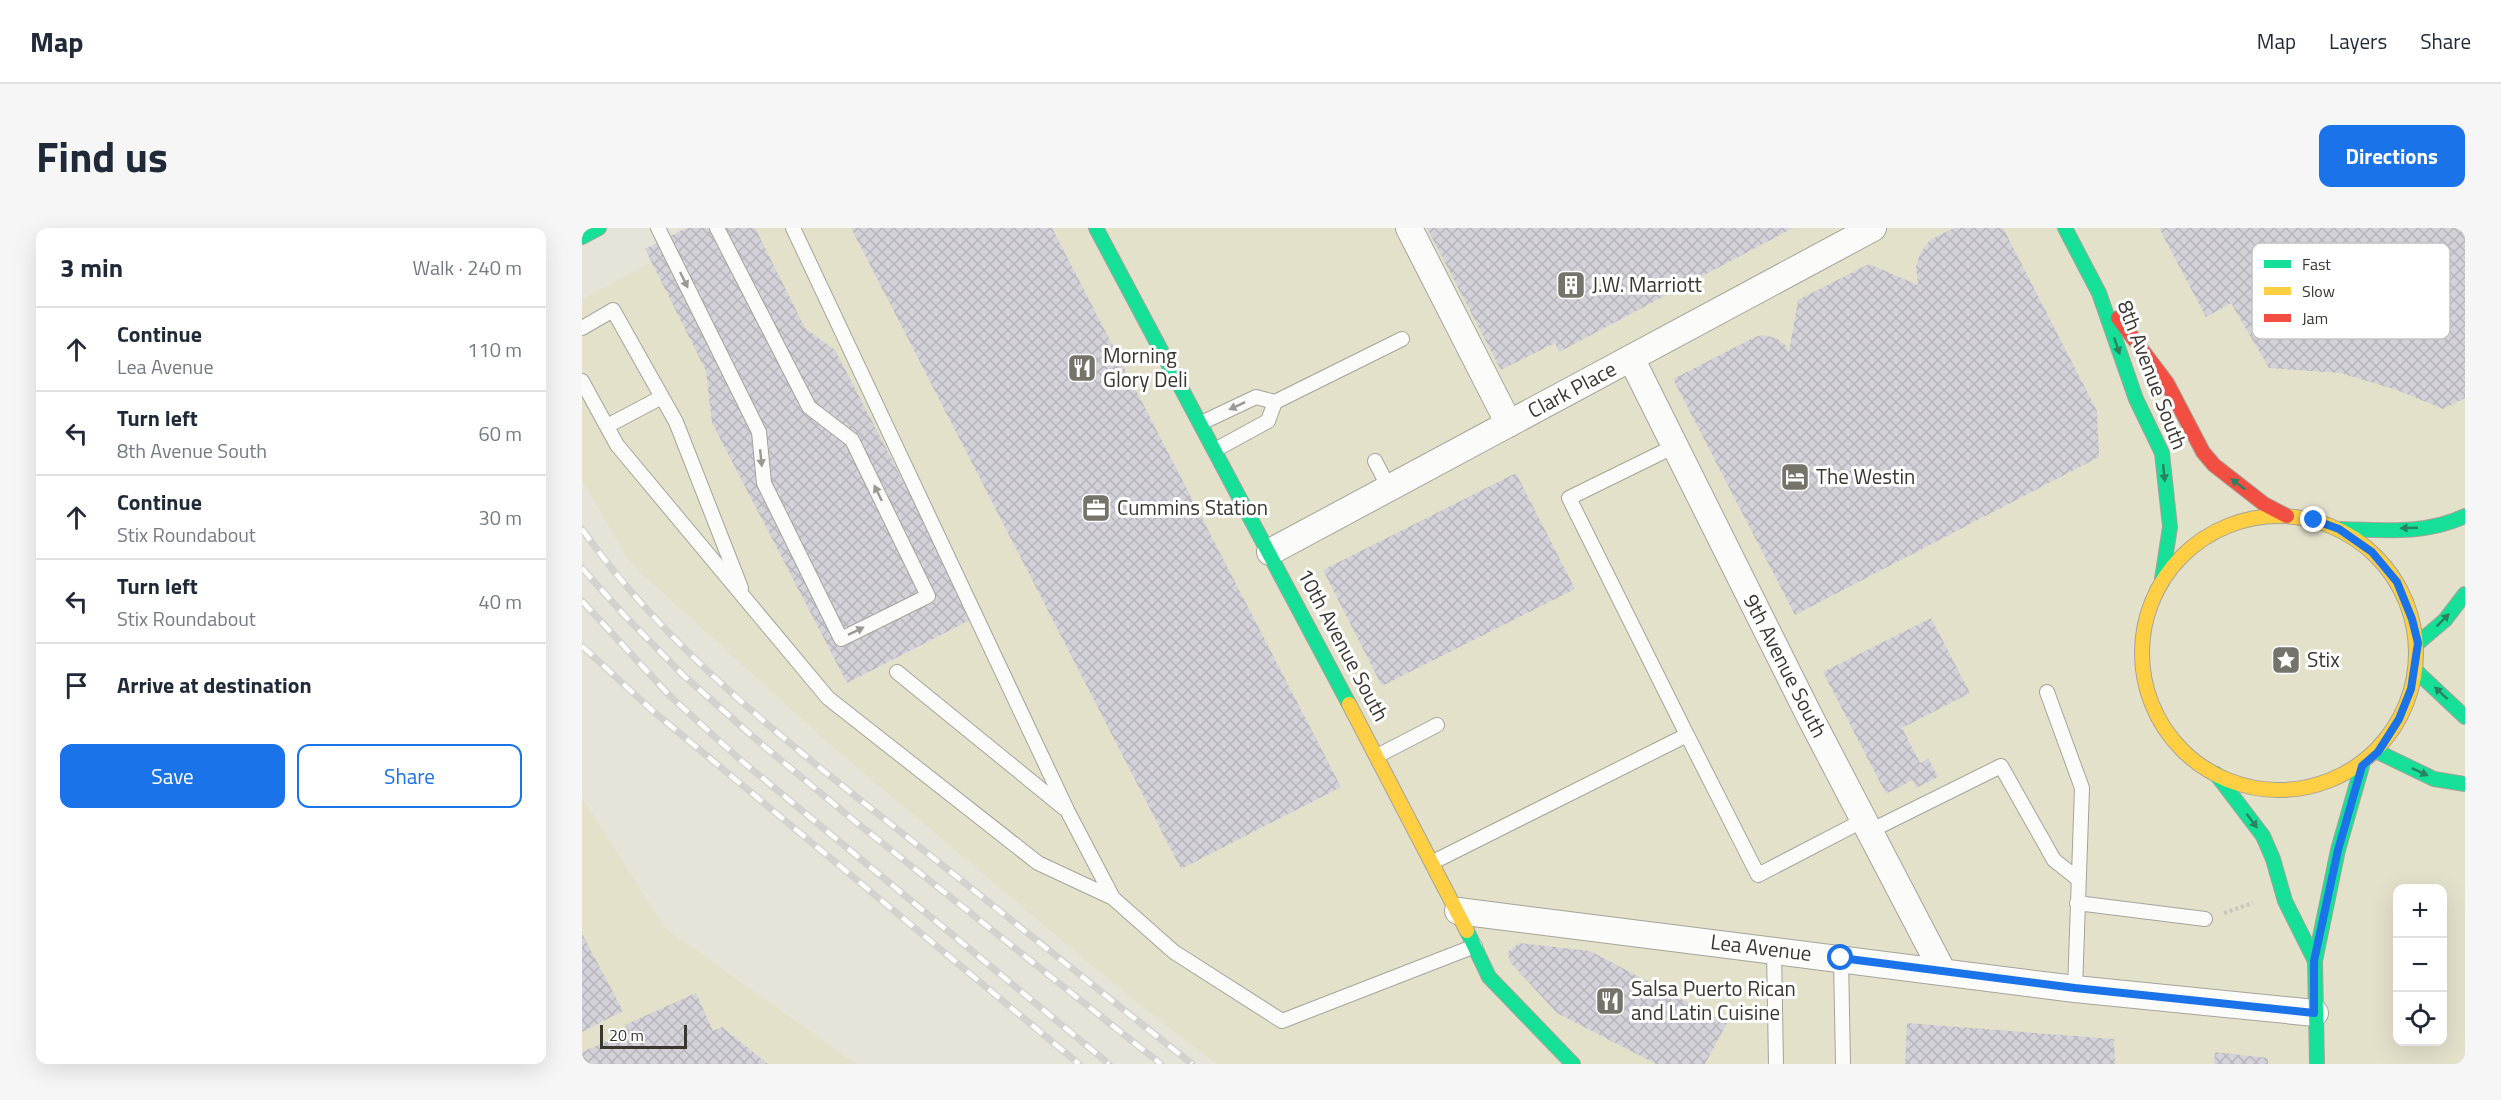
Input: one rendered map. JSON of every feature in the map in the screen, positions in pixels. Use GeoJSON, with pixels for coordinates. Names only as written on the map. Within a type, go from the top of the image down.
{"type":"FeatureCollection","features":[{"type":"Feature","properties":{"kind":"main road"},"geometry":{"type":"LineString","coordinates":[[582,237],[599,228]]}},
{"type":"Feature","properties":{"kind":"main road","name":"10th Avenue South"},"geometry":{"type":"LineString","coordinates":[[1096,228],[1433,862],[1489,977],[1573,1064]]}},
{"type":"Feature","properties":{"kind":"main road","name":"8th Avenue South"},"geometry":{"type":"LineString","coordinates":[[2066,228],[2099,293],[2136,399],[2162,453],[2169,527],[2162,579]]}},
{"type":"Feature","properties":{"kind":"main road","name":"8th Avenue South"},"geometry":{"type":"LineString","coordinates":[[2099,293],[2167,383],[2203,452],[2214,465],[2264,504],[2287,516]]}},
{"type":"Feature","properties":{"kind":"main road"},"geometry":{"type":"LineString","coordinates":[[2287,516],[2314,520],[2339,529],[2372,552],[2397,582],[2412,619],[2418,643],[2415,670],[2411,689],[2399,719],[2378,752],[2362,766],[2323,782],[2287,789],[2251,786],[2216,774],[2189,756],[2167,732],[2151,704],[2143,672],[2142,640],[2148,608],[2162,579],[2186,551],[2216,530],[2250,518],[2287,516]]}},
{"type":"Feature","properties":{"kind":"main road"},"geometry":{"type":"LineString","coordinates":[[2339,529],[2429,527],[2450,524],[2465,516]]}},
{"type":"Feature","properties":{"kind":"main road"},"geometry":{"type":"LineString","coordinates":[[2418,643],[2445,620],[2465,594]]}},
{"type":"Feature","properties":{"kind":"main road"},"geometry":{"type":"LineString","coordinates":[[2415,670],[2465,717]]}},
{"type":"Feature","properties":{"kind":"main road"},"geometry":{"type":"LineString","coordinates":[[2378,752],[2434,779],[2465,784]]}},
{"type":"Feature","properties":{"kind":"main road"},"geometry":{"type":"LineString","coordinates":[[2317,1064],[2314,961],[2338,850],[2362,766]]}},
{"type":"Feature","properties":{"kind":"main road"},"geometry":{"type":"LineString","coordinates":[[2216,774],[2263,836],[2273,858],[2285,901],[2314,961]]}},
{"type":"Feature","properties":{"kind":"street"},"geometry":{"type":"LineString","coordinates":[[1409,228],[1509,424]]}},
{"type":"Feature","properties":{"kind":"street","name":"Clark Place"},"geometry":{"type":"LineString","coordinates":[[1270,552],[1873,228]]}},
{"type":"Feature","properties":{"kind":"street","name":"9th Avenue South"},"geometry":{"type":"LineString","coordinates":[[1631,358],[1943,972]]}},
{"type":"Feature","properties":{"kind":"street","name":"Lea Avenue"},"geometry":{"type":"LineString","coordinates":[[1458,911],[2075,988],[2314,1013]]}},
{"type":"Feature","properties":{"kind":"lane"},"geometry":{"type":"LineString","coordinates":[[658,228],[759,432],[764,483],[841,639],[928,596],[852,440],[809,407],[717,228]]}},
{"type":"Feature","properties":{"kind":"lane"},"geometry":{"type":"LineString","coordinates":[[793,228],[1068,812],[1113,898]]}},
{"type":"Feature","properties":{"kind":"lane"},"geometry":{"type":"LineString","coordinates":[[582,328],[613,309],[676,422],[745,598]]}},
{"type":"Feature","properties":{"kind":"lane"},"geometry":{"type":"LineString","coordinates":[[1201,423],[1256,397],[1275,402],[1402,339]]}},
{"type":"Feature","properties":{"kind":"lane"},"geometry":{"type":"LineString","coordinates":[[582,381],[617,445],[828,698],[1038,863],[1113,898],[1174,952],[1282,1021],[1475,945]]}},
{"type":"Feature","properties":{"kind":"lane"},"geometry":{"type":"LineString","coordinates":[[607,426],[662,396]]}},
{"type":"Feature","properties":{"kind":"lane"},"geometry":{"type":"LineString","coordinates":[[1215,450],[1268,421],[1275,402]]}},
{"type":"Feature","properties":{"kind":"lane"},"geometry":{"type":"LineString","coordinates":[[1675,446],[1569,498],[1758,875],[2001,766],[2054,860],[2078,879]]}},
{"type":"Feature","properties":{"kind":"lane"},"geometry":{"type":"LineString","coordinates":[[1376,461],[1389,488]]}},
{"type":"Feature","properties":{"kind":"lane"},"geometry":{"type":"LineString","coordinates":[[897,672],[1068,812]]}},
{"type":"Feature","properties":{"kind":"lane"},"geometry":{"type":"LineString","coordinates":[[2047,692],[2082,788],[2075,988]]}},
{"type":"Feature","properties":{"kind":"lane"},"geometry":{"type":"LineString","coordinates":[[1377,756],[1437,725]]}},
{"type":"Feature","properties":{"kind":"lane"},"geometry":{"type":"LineString","coordinates":[[1433,862],[1688,735]]}},
{"type":"Feature","properties":{"kind":"lane"},"geometry":{"type":"LineString","coordinates":[[2077,903],[2205,919]]}},
{"type":"Feature","properties":{"kind":"lane"},"geometry":{"type":"LineString","coordinates":[[1774,950],[1776,1064]]}},
{"type":"Feature","properties":{"kind":"lane"},"geometry":{"type":"LineString","coordinates":[[1841,958],[1843,1064]]}},
{"type":"Feature","properties":{"kind":"path"},"geometry":{"type":"LineString","coordinates":[[2205,919],[2256,902]]}},
{"type":"Feature","properties":{"kind":"shaded area"},"geometry":{"type":"Polygon","coordinates":[[[716,228],[2465,228],[2465,1064],[1216,1064],[1116,986],[828,743],[631,564],[582,481],[582,299],[716,228]]]}},
{"type":"Feature","properties":{"kind":"shaded area"},"geometry":{"type":"Polygon","coordinates":[[[582,797],[665,928],[856,1064],[582,1064],[582,797]]]}},
{"type":"Feature","properties":{"kind":"building"},"geometry":{"type":"Polygon","coordinates":[[[686,228],[755,228],[805,328],[835,350],[974,618],[847,683],[712,423],[706,371],[645,249],[686,228]]]}},
{"type":"Feature","properties":{"kind":"building","name":"Cummins Station"},"geometry":{"type":"Polygon","coordinates":[[[851,228],[1052,228],[1341,787],[1181,869],[851,228]]]}},
{"type":"Feature","properties":{"kind":"building","name":"J.W. Marriott"},"geometry":{"type":"Polygon","coordinates":[[[1427,228],[1793,228],[1559,352],[1555,343],[1501,370],[1427,228]]]}},
{"type":"Feature","properties":{"kind":"building"},"geometry":{"type":"Polygon","coordinates":[[[1954,228],[2003,228],[2097,411],[2099,457],[1795,615],[1673,379],[1762,335],[1776,338],[1785,345],[1789,352],[1798,300],[1869,264],[1918,285],[1916,266],[1921,252],[1930,240],[1954,228]]]}},
{"type":"Feature","properties":{"kind":"building"},"geometry":{"type":"Polygon","coordinates":[[[2159,228],[2465,228],[2465,398],[2443,409],[2397,390],[2340,373],[2269,368],[2252,339],[2450,339],[2450,243],[2252,243],[2252,339],[2231,303],[2206,317],[2159,228]]]}},
{"type":"Feature","properties":{"kind":"building"},"geometry":{"type":"Polygon","coordinates":[[[1516,473],[1575,589],[1382,686],[1323,570],[1516,473]]]}},
{"type":"Feature","properties":{"kind":"building"},"geometry":{"type":"Polygon","coordinates":[[[1931,618],[1970,693],[1902,728],[1920,763],[1928,758],[1938,777],[1916,788],[1913,780],[1886,794],[1823,672],[1931,618]]]}},
{"type":"Feature","properties":{"kind":"building"},"geometry":{"type":"Polygon","coordinates":[[[582,934],[623,1011],[582,1032],[582,934]]]}},
{"type":"Feature","properties":{"kind":"building"},"geometry":{"type":"Polygon","coordinates":[[[1519,943],[1590,951],[1727,1023],[1705,1064],[1656,1064],[1557,1013],[1510,962],[1508,952],[1519,943]]]}},
{"type":"Feature","properties":{"kind":"building"},"geometry":{"type":"Polygon","coordinates":[[[696,993],[713,1031],[722,1027],[768,1064],[582,1064],[582,1052],[628,1032],[625,1025],[696,993]]]}},
{"type":"Feature","properties":{"kind":"building"},"geometry":{"type":"Polygon","coordinates":[[[1907,1023],[2114,1039],[2115,1064],[1905,1064],[1907,1023]]]}},
{"type":"Feature","properties":{"kind":"building"},"geometry":{"type":"Polygon","coordinates":[[[2215,1052],[2268,1058],[2268,1064],[2214,1064],[2215,1052]]]}},
{"type":"Feature","properties":{"kind":"railway"},"geometry":{"type":"LineString","coordinates":[[582,529],[651,613],[728,690],[769,726],[1192,1064]]}},
{"type":"Feature","properties":{"kind":"railway"},"geometry":{"type":"LineString","coordinates":[[582,568],[684,676],[766,748],[1161,1064]]}},
{"type":"Feature","properties":{"kind":"railway"},"geometry":{"type":"LineString","coordinates":[[582,601],[670,696],[737,757],[1109,1064]]}},
{"type":"Feature","properties":{"kind":"railway"},"geometry":{"type":"LineString","coordinates":[[582,646],[654,712],[1079,1064]]}},
{"type":"Feature","properties":{"kind":"traffic: fast"},"geometry":{"type":"LineString","coordinates":[[582,237],[599,228]]}},
{"type":"Feature","properties":{"kind":"traffic: fast"},"geometry":{"type":"LineString","coordinates":[[1096,228],[1349,704]]}},
{"type":"Feature","properties":{"kind":"traffic: fast"},"geometry":{"type":"LineString","coordinates":[[2065,228],[2099,293],[2136,399],[2162,453],[2170,527],[2162,579]]}},
{"type":"Feature","properties":{"kind":"traffic: fast"},"geometry":{"type":"LineString","coordinates":[[2339,529],[2419,529],[2465,516]]}},
{"type":"Feature","properties":{"kind":"traffic: fast"},"geometry":{"type":"LineString","coordinates":[[2418,643],[2445,620],[2465,594]]}},
{"type":"Feature","properties":{"kind":"traffic: fast"},"geometry":{"type":"LineString","coordinates":[[2415,670],[2465,717]]}},
{"type":"Feature","properties":{"kind":"traffic: fast"},"geometry":{"type":"LineString","coordinates":[[2378,752],[2434,779],[2465,784]]}},
{"type":"Feature","properties":{"kind":"traffic: fast"},"geometry":{"type":"LineString","coordinates":[[2317,1064],[2315,961],[2338,850],[2362,766]]}},
{"type":"Feature","properties":{"kind":"traffic: fast"},"geometry":{"type":"LineString","coordinates":[[2216,774],[2263,836],[2273,859],[2285,901],[2315,961]]}},
{"type":"Feature","properties":{"kind":"traffic: fast"},"geometry":{"type":"LineString","coordinates":[[1467,931],[1489,977],[1573,1064]]}},
{"type":"Feature","properties":{"kind":"traffic: slow"},"geometry":{"type":"LineString","coordinates":[[2279,516],[2319,522],[2355,539],[2376,556],[2393,577],[2410,613],[2416,653],[2410,693],[2393,729],[2376,750],[2355,767],[2319,784],[2279,790],[2239,784],[2203,767],[2182,750],[2165,729],[2148,693],[2142,653],[2148,613],[2165,577],[2182,556],[2203,539],[2239,522],[2279,516]]}},
{"type":"Feature","properties":{"kind":"traffic: slow"},"geometry":{"type":"LineString","coordinates":[[1349,704],[1467,931]]}},
{"type":"Feature","properties":{"kind":"traffic: jam"},"geometry":{"type":"LineString","coordinates":[[2118,318],[2167,383],[2203,452],[2214,465],[2264,504],[2287,516]]}},
{"type":"Feature","properties":{"kind":"place","name":"J.W. Marriott"},"geometry":{"type":"Point","coordinates":[1571,285]}},
{"type":"Feature","properties":{"kind":"place","name":"Morning Glory Deli"},"geometry":{"type":"Point","coordinates":[1082,368]}},
{"type":"Feature","properties":{"kind":"place","name":"The Westin"},"geometry":{"type":"Point","coordinates":[1795,477]}},
{"type":"Feature","properties":{"kind":"place","name":"Cummins Station"},"geometry":{"type":"Point","coordinates":[1096,508]}},
{"type":"Feature","properties":{"kind":"place","name":"Stix"},"geometry":{"type":"Point","coordinates":[2286,660]}},
{"type":"Feature","properties":{"kind":"place","name":"Salsa Puerto Rican and Latin Cuisine"},"geometry":{"type":"Point","coordinates":[1610,1001]}},
{"type":"Feature","properties":{"kind":"route"},"geometry":{"type":"LineString","coordinates":[[1841,958],[2075,988],[2314,1013],[2314,961],[2338,850],[2362,766],[2378,752],[2399,719],[2411,689],[2418,643],[2412,619],[2397,582],[2372,552],[2339,529],[2314,520]]}}]}
